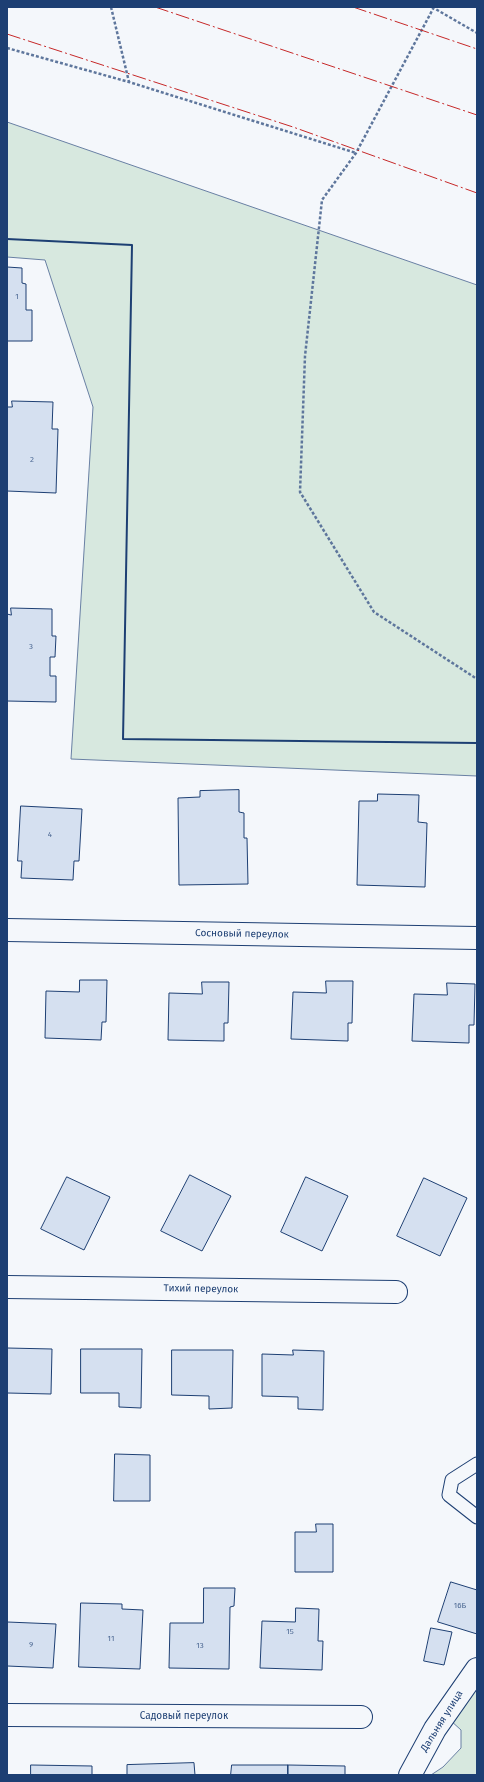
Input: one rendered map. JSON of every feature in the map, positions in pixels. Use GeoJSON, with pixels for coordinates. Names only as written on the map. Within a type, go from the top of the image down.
{"type":"FeatureCollection","features":[{"type":"Feature","properties":{"kind":"street","name":"Сосновый переулок"},"geometry":{"type":"LineString","coordinates":[[7,930],[477,938]]}},
{"type":"Feature","properties":{"kind":"street","name":"Тихий переулок"},"geometry":{"type":"LineString","coordinates":[[7,1287],[396,1292]]}},
{"type":"Feature","properties":{"kind":"street","name":"Дальняя улица"},"geometry":{"type":"LineString","coordinates":[[410,1775],[435,1729],[477,1669]]}},
{"type":"Feature","properties":{"kind":"street","name":"Садовый переулок"},"geometry":{"type":"LineString","coordinates":[[7,1715],[361,1717]]}},
{"type":"Feature","properties":{"kind":"lane"},"geometry":{"type":"LineString","coordinates":[[477,1464],[452,1480],[449,1495],[477,1517]]}},
{"type":"Feature","properties":{"kind":"path"},"geometry":{"type":"LineString","coordinates":[[111,7],[129,82]]}},
{"type":"Feature","properties":{"kind":"path"},"geometry":{"type":"LineString","coordinates":[[477,33],[433,7],[356,153],[322,200],[305,356],[300,492],[374,612],[477,679]]}},
{"type":"Feature","properties":{"kind":"path"},"geometry":{"type":"LineString","coordinates":[[7,48],[129,82],[356,153]]}},
{"type":"Feature","properties":{"kind":"shaded area"},"geometry":{"type":"Polygon","coordinates":[[[7,122],[477,285],[477,776],[71,759],[93,407],[45,260],[7,257],[7,122]]]}},
{"type":"Feature","properties":{"kind":"shaded area"},"geometry":{"type":"Polygon","coordinates":[[[477,1685],[477,1775],[431,1775],[443,1767],[461,1748],[461,1730],[450,1720],[477,1685]]]}},
{"type":"Feature","properties":{"kind":"building"},"geometry":{"type":"Polygon","coordinates":[[[7,267],[22,268],[22,283],[26,284],[26,310],[32,310],[32,341],[7,341],[7,267]]]}},
{"type":"Feature","properties":{"kind":"building"},"geometry":{"type":"Polygon","coordinates":[[[12,401],[53,402],[52,429],[58,429],[56,493],[7,491],[7,407],[12,407],[12,401]]]}},
{"type":"Feature","properties":{"kind":"building"},"geometry":{"type":"Polygon","coordinates":[[[11,608],[52,609],[52,636],[56,636],[55,657],[50,657],[50,676],[56,676],[56,702],[7,701],[7,614],[11,615],[11,608]]]}},
{"type":"Feature","properties":{"kind":"building"},"geometry":{"type":"Polygon","coordinates":[[[239,790],[239,812],[244,813],[244,838],[247,838],[248,884],[179,885],[178,798],[200,797],[200,791],[239,790]]]}},
{"type":"Feature","properties":{"kind":"building"},"geometry":{"type":"Polygon","coordinates":[[[378,794],[419,795],[418,822],[427,823],[425,887],[357,885],[359,801],[377,801],[378,794]]]}},
{"type":"Feature","properties":{"kind":"building"},"geometry":{"type":"Polygon","coordinates":[[[21,806],[82,809],[79,861],[74,861],[73,880],[21,878],[22,861],[18,861],[21,806]]]}},
{"type":"Feature","properties":{"kind":"building"},"geometry":{"type":"Polygon","coordinates":[[[80,980],[107,980],[106,1022],[102,1022],[101,1040],[45,1038],[46,991],[79,992],[80,980]]]}},
{"type":"Feature","properties":{"kind":"building"},"geometry":{"type":"Polygon","coordinates":[[[326,981],[353,981],[352,1023],[348,1023],[348,1041],[291,1039],[293,992],[326,993],[326,981]]]}},
{"type":"Feature","properties":{"kind":"building"},"geometry":{"type":"Polygon","coordinates":[[[202,982],[229,982],[228,1023],[224,1023],[224,1041],[168,1040],[169,993],[202,994],[202,982]]]}},
{"type":"Feature","properties":{"kind":"building"},"geometry":{"type":"Polygon","coordinates":[[[447,983],[475,984],[474,1025],[469,1025],[469,1043],[412,1041],[414,994],[447,995],[447,983]]]}},
{"type":"Feature","properties":{"kind":"building"},"geometry":{"type":"Polygon","coordinates":[[[190,1175],[231,1196],[202,1251],[161,1231],[190,1175]]]}},
{"type":"Feature","properties":{"kind":"building"},"geometry":{"type":"Polygon","coordinates":[[[67,1177],[110,1197],[84,1250],[41,1229],[67,1177]]]}},
{"type":"Feature","properties":{"kind":"building"},"geometry":{"type":"Polygon","coordinates":[[[306,1177],[348,1196],[322,1251],[281,1232],[306,1177]]]}},
{"type":"Feature","properties":{"kind":"building"},"geometry":{"type":"Polygon","coordinates":[[[424,1178],[467,1198],[440,1256],[397,1236],[424,1178]]]}},
{"type":"Feature","properties":{"kind":"building"},"geometry":{"type":"Polygon","coordinates":[[[7,1348],[52,1349],[51,1394],[7,1393],[7,1348]]]}},
{"type":"Feature","properties":{"kind":"building"},"geometry":{"type":"Polygon","coordinates":[[[81,1349],[142,1349],[141,1408],[119,1407],[119,1393],[81,1393],[81,1349]]]}},
{"type":"Feature","properties":{"kind":"building"},"geometry":{"type":"Polygon","coordinates":[[[172,1350],[233,1350],[232,1408],[209,1409],[209,1396],[172,1395],[172,1350]]]}},
{"type":"Feature","properties":{"kind":"building"},"geometry":{"type":"Polygon","coordinates":[[[293,1350],[324,1351],[323,1410],[298,1409],[298,1397],[262,1396],[262,1354],[293,1355],[293,1350]]]}},
{"type":"Feature","properties":{"kind":"building"},"geometry":{"type":"Polygon","coordinates":[[[115,1454],[150,1455],[150,1501],[114,1501],[115,1454]]]}},
{"type":"Feature","properties":{"kind":"building"},"geometry":{"type":"Polygon","coordinates":[[[316,1524],[333,1524],[333,1572],[295,1572],[295,1532],[316,1532],[316,1524]]]}},
{"type":"Feature","properties":{"kind":"building"},"geometry":{"type":"Polygon","coordinates":[[[451,1582],[477,1590],[477,1634],[438,1622],[451,1582]]]}},
{"type":"Feature","properties":{"kind":"building"},"geometry":{"type":"Polygon","coordinates":[[[204,1588],[235,1588],[234,1606],[230,1607],[229,1669],[169,1668],[170,1623],[203,1623],[204,1588]]]}},
{"type":"Feature","properties":{"kind":"building"},"geometry":{"type":"Polygon","coordinates":[[[81,1603],[122,1604],[122,1609],[143,1610],[140,1669],[79,1667],[81,1603]]]}},
{"type":"Feature","properties":{"kind":"building"},"geometry":{"type":"Polygon","coordinates":[[[296,1608],[319,1609],[318,1641],[323,1641],[322,1670],[260,1668],[262,1621],[295,1622],[296,1608]]]}},
{"type":"Feature","properties":{"kind":"building"},"geometry":{"type":"Polygon","coordinates":[[[7,1622],[56,1624],[53,1668],[7,1666],[7,1622]]]}},
{"type":"Feature","properties":{"kind":"building"},"geometry":{"type":"Polygon","coordinates":[[[431,1628],[452,1632],[444,1665],[424,1661],[431,1628]]]}},
{"type":"Feature","properties":{"kind":"building"},"geometry":{"type":"Polygon","coordinates":[[[194,1763],[195,1775],[127,1775],[127,1765],[194,1763]]]}},
{"type":"Feature","properties":{"kind":"building"},"geometry":{"type":"Polygon","coordinates":[[[31,1765],[92,1766],[92,1775],[31,1775],[31,1765]]]}},
{"type":"Feature","properties":{"kind":"building"},"geometry":{"type":"Polygon","coordinates":[[[232,1765],[288,1765],[288,1775],[231,1775],[232,1765]]]}},
{"type":"Feature","properties":{"kind":"building"},"geometry":{"type":"Polygon","coordinates":[[[288,1765],[345,1766],[345,1775],[288,1775],[288,1765]]]}},
{"type":"Feature","properties":{"kind":"wall"},"geometry":{"type":"LineString","coordinates":[[7,239],[132,245],[123,739],[477,743]]}},
{"type":"Feature","properties":{"kind":"power"},"geometry":{"type":"LineString","coordinates":[[155,7],[477,115]]}},
{"type":"Feature","properties":{"kind":"power"},"geometry":{"type":"LineString","coordinates":[[353,7],[477,49]]}},
{"type":"Feature","properties":{"kind":"power"},"geometry":{"type":"LineString","coordinates":[[7,34],[293,127],[477,193]]}}]}
